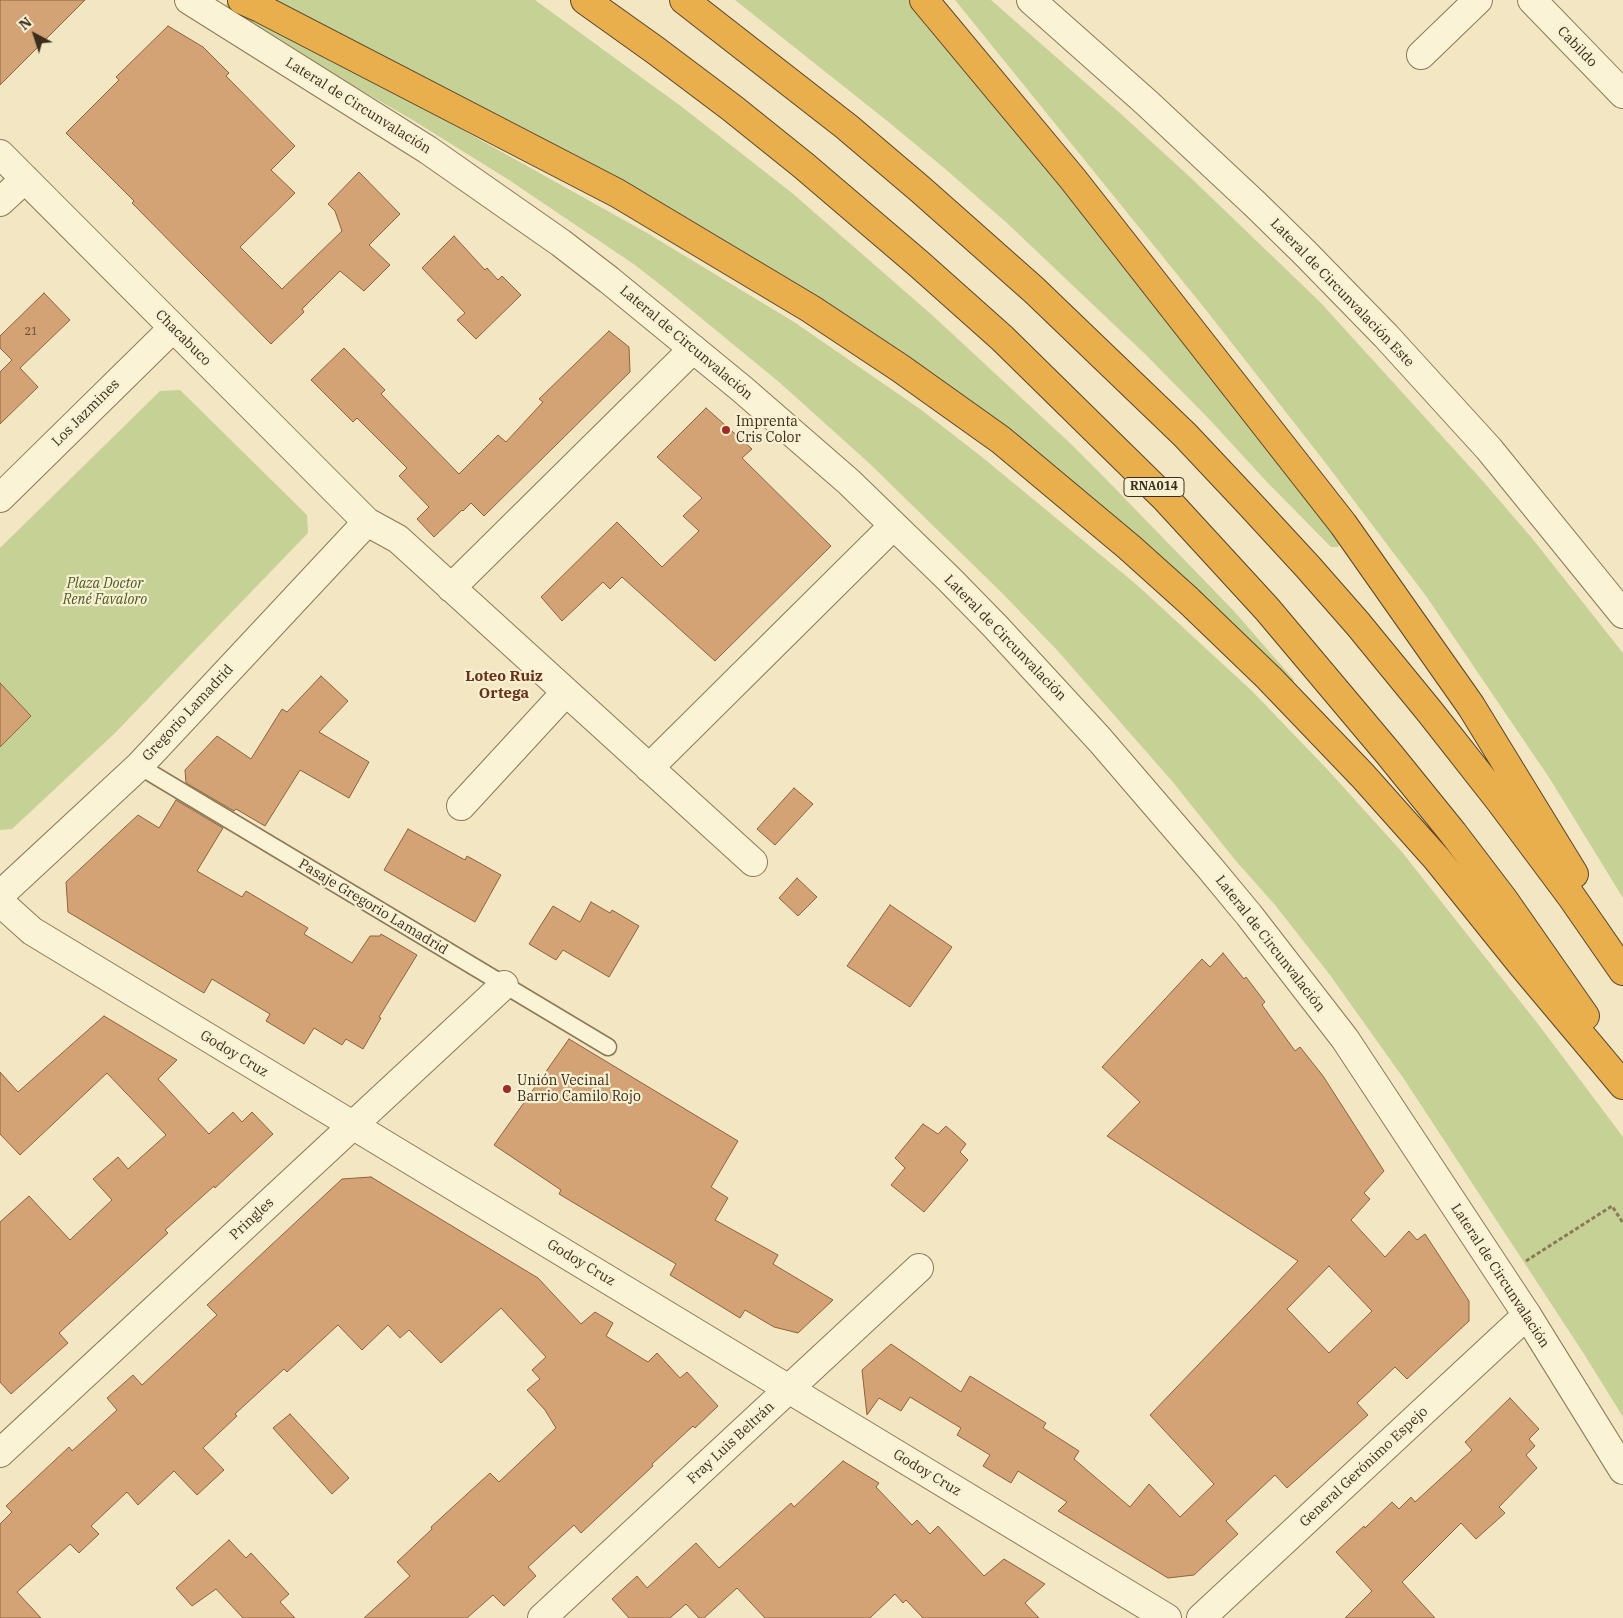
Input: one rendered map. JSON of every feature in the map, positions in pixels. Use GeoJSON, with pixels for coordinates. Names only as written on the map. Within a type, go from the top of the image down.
{"type":"FeatureCollection","features":[{"type":"Feature","properties":{"kind":"highway"},"geometry":{"type":"LineString","coordinates":[[242,0],[617,193],[810,309],[900,368],[1001,440],[1129,547],[1188,600],[1276,685],[1364,776],[1436,859],[1623,1086]]}},
{"type":"Feature","properties":{"kind":"highway","name":"RNA014"},"geometry":{"type":"LineString","coordinates":[[585,0],[732,108],[803,165],[904,251],[1002,338],[1166,499],[1273,616],[1383,746],[1453,833],[1554,971],[1623,1072]]}},
{"type":"Feature","properties":{"kind":"highway"},"geometry":{"type":"LineString","coordinates":[[684,0],[848,127],[920,189],[1034,290],[1185,435],[1314,574],[1358,624],[1430,712],[1571,896],[1623,971]]}},
{"type":"Feature","properties":{"kind":"highway"},"geometry":{"type":"LineString","coordinates":[[924,0],[1072,178],[1344,524],[1471,706],[1623,957]]}},
{"type":"Feature","properties":{"kind":"street","name":"Lateral de Circunvalación"},"geometry":{"type":"LineString","coordinates":[[189,0],[428,150],[560,243],[646,308],[849,482],[995,626],[1075,712],[1159,808],[1249,915],[1345,1039],[1527,1316],[1623,1470]]}},
{"type":"Feature","properties":{"kind":"street","name":"Lateral de Circunvalación Este"},"geometry":{"type":"LineString","coordinates":[[1031,0],[1256,205],[1366,315],[1489,449],[1623,614]]}},
{"type":"Feature","properties":{"kind":"street"},"geometry":{"type":"LineString","coordinates":[[1421,55],[1478,0]]}},
{"type":"Feature","properties":{"kind":"street","name":"Cabildo"},"geometry":{"type":"LineString","coordinates":[[1532,0],[1623,94]]}},
{"type":"Feature","properties":{"kind":"street","name":"Chacabuco"},"geometry":{"type":"LineString","coordinates":[[0,154],[367,522],[398,539],[753,862]]}},
{"type":"Feature","properties":{"kind":"street"},"geometry":{"type":"LineString","coordinates":[[0,202],[25,179]]}},
{"type":"Feature","properties":{"kind":"street","name":"Los Jazmines"},"geometry":{"type":"LineString","coordinates":[[0,498],[173,328]]}},
{"type":"Feature","properties":{"kind":"street"},"geometry":{"type":"LineString","coordinates":[[451,588],[693,349]]}},
{"type":"Feature","properties":{"kind":"street","name":"Gregorio Lamadrid"},"geometry":{"type":"LineString","coordinates":[[0,895],[139,766],[367,522]]}},
{"type":"Feature","properties":{"kind":"street"},"geometry":{"type":"LineString","coordinates":[[649,768],[893,526]]}},
{"type":"Feature","properties":{"kind":"street"},"geometry":{"type":"LineString","coordinates":[[461,806],[566,692]]}},
{"type":"Feature","properties":{"kind":"street","name":"Godoy Cruz"},"geometry":{"type":"LineString","coordinates":[[0,902],[32,931],[1167,1618]]}},
{"type":"Feature","properties":{"kind":"street","name":"Pringles"},"geometry":{"type":"LineString","coordinates":[[0,1453],[504,985]]}},
{"type":"Feature","properties":{"kind":"street","name":"Fray Luis Beltrán"},"geometry":{"type":"LineString","coordinates":[[542,1618],[918,1268]]}},
{"type":"Feature","properties":{"kind":"street","name":"General Gerónimo Espejo"},"geometry":{"type":"LineString","coordinates":[[1201,1618],[1527,1316]]}},
{"type":"Feature","properties":{"kind":"lane","name":"Pasaje Gregorio Lamadrid"},"geometry":{"type":"LineString","coordinates":[[139,766],[608,1047]]}},
{"type":"Feature","properties":{"kind":"path"},"geometry":{"type":"LineString","coordinates":[[1524,1262],[1612,1206],[1623,1223]]}},
{"type":"Feature","properties":{"kind":"green space"},"geometry":{"type":"Polygon","coordinates":[[[265,0],[535,0],[682,107],[792,193],[932,315],[1101,474],[1233,610],[1294,680],[1293,683],[1028,448],[265,0]]]}},
{"type":"Feature","properties":{"kind":"green space"},"geometry":{"type":"Polygon","coordinates":[[[735,0],[909,0],[1006,115],[1281,464],[1338,540],[1338,547],[1331,547],[1145,354],[1008,224],[886,120],[735,0]]]}},
{"type":"Feature","properties":{"kind":"green space"},"geometry":{"type":"Polygon","coordinates":[[[955,0],[991,0],[1191,178],[1320,302],[1481,479],[1531,537],[1623,653],[1623,898],[1550,779],[1426,596],[1321,457],[1206,310],[955,0]]]}},
{"type":"Feature","properties":{"kind":"green space"},"geometry":{"type":"Polygon","coordinates":[[[229,2],[312,46],[647,233],[794,322],[920,409],[982,457],[1137,585],[1252,691],[1327,769],[1402,852],[1538,1024],[1623,1137],[1623,1417],[1584,1354],[1404,1079],[1330,975],[1275,905],[1236,861],[1172,781],[1057,650],[1003,594],[869,463],[779,382],[635,265],[509,180],[225,8],[229,2]]]}},
{"type":"Feature","properties":{"kind":"green space","name":"Plaza Doctor René Favaloro"},"geometry":{"type":"Polygon","coordinates":[[[180,390],[307,515],[308,533],[115,733],[12,829],[0,830],[0,548],[160,391],[180,390]]]}},
{"type":"Feature","properties":{"kind":"building"},"geometry":{"type":"Polygon","coordinates":[[[0,0],[85,0],[0,85],[0,0]]]}},
{"type":"Feature","properties":{"kind":"building"},"geometry":{"type":"Polygon","coordinates":[[[168,26],[203,47],[229,73],[226,76],[295,146],[271,170],[295,193],[240,247],[282,289],[342,231],[335,211],[328,204],[359,172],[400,214],[369,245],[390,265],[364,291],[340,271],[302,309],[304,312],[271,344],[66,133],[119,80],[116,77],[168,26]]]}},
{"type":"Feature","properties":{"kind":"building"},"geometry":{"type":"Polygon","coordinates":[[[454,236],[485,270],[487,268],[498,280],[502,276],[521,295],[476,339],[457,320],[465,313],[422,268],[454,236]]]}},
{"type":"Feature","properties":{"kind":"building"},"geometry":{"type":"Polygon","coordinates":[[[44,293],[70,320],[20,368],[38,387],[0,424],[0,372],[12,360],[0,348],[0,336],[44,293]]]}},
{"type":"Feature","properties":{"kind":"building"},"geometry":{"type":"Polygon","coordinates":[[[609,331],[629,347],[630,372],[484,516],[471,503],[434,537],[417,519],[429,507],[399,476],[407,468],[357,418],[353,422],[311,380],[344,348],[385,390],[381,394],[459,474],[498,435],[506,442],[543,402],[539,399],[609,331]]]}},
{"type":"Feature","properties":{"kind":"building"},"geometry":{"type":"Polygon","coordinates":[[[706,408],[752,449],[742,458],[831,546],[715,661],[622,577],[610,589],[603,582],[562,621],[541,597],[617,522],[662,567],[699,531],[683,516],[702,498],[657,457],[706,408]]]}},
{"type":"Feature","properties":{"kind":"building"},"geometry":{"type":"Polygon","coordinates":[[[321,676],[348,701],[319,732],[369,762],[349,798],[300,770],[265,826],[236,809],[234,811],[186,783],[185,770],[217,736],[251,759],[282,709],[287,712],[321,676]]]}},
{"type":"Feature","properties":{"kind":"building"},"geometry":{"type":"Polygon","coordinates":[[[0,683],[31,716],[0,747],[0,683]]]}},
{"type":"Feature","properties":{"kind":"building"},"geometry":{"type":"Polygon","coordinates":[[[794,788],[813,804],[775,845],[757,829],[794,788]]]}},
{"type":"Feature","properties":{"kind":"building"},"geometry":{"type":"Polygon","coordinates":[[[176,800],[223,828],[197,871],[242,897],[246,891],[308,928],[304,934],[352,963],[370,936],[380,936],[381,934],[417,955],[379,1017],[381,1018],[363,1049],[346,1039],[342,1045],[314,1028],[304,1044],[266,1021],[270,1014],[212,979],[204,993],[68,912],[66,882],[138,815],[159,828],[176,800]]]}},
{"type":"Feature","properties":{"kind":"building"},"geometry":{"type":"Polygon","coordinates":[[[408,829],[465,860],[467,856],[501,875],[475,922],[384,870],[408,829]]]}},
{"type":"Feature","properties":{"kind":"building"},"geometry":{"type":"Polygon","coordinates":[[[797,878],[817,897],[798,916],[779,898],[797,878]]]}},
{"type":"Feature","properties":{"kind":"building"},"geometry":{"type":"Polygon","coordinates":[[[591,902],[610,913],[612,910],[639,926],[609,977],[563,950],[556,960],[529,944],[553,906],[580,922],[591,902]]]}},
{"type":"Feature","properties":{"kind":"building"},"geometry":{"type":"Polygon","coordinates":[[[890,905],[952,947],[910,1007],[847,966],[890,905]]]}},
{"type":"Feature","properties":{"kind":"building"},"geometry":{"type":"Polygon","coordinates":[[[1223,953],[1244,979],[1246,977],[1265,1002],[1262,1005],[1295,1051],[1300,1047],[1323,1076],[1384,1171],[1364,1193],[1370,1199],[1351,1220],[1385,1257],[1409,1231],[1417,1240],[1425,1234],[1469,1301],[1469,1321],[1407,1379],[1395,1367],[1357,1403],[1368,1415],[1287,1488],[1275,1475],[1226,1521],[1238,1534],[1194,1575],[1168,1578],[1058,1511],[1067,1502],[1018,1471],[1011,1483],[983,1466],[990,1455],[957,1435],[961,1428],[910,1397],[901,1411],[879,1398],[867,1415],[862,1370],[891,1344],[961,1392],[970,1376],[1046,1423],[1043,1428],[1079,1451],[1074,1459],[1130,1507],[1149,1484],[1180,1517],[1214,1484],[1150,1415],[1298,1261],[1107,1136],[1140,1102],[1102,1067],[1202,959],[1210,967],[1223,953]],[[1329,1266],[1287,1309],[1329,1353],[1372,1311],[1329,1266]]]}},
{"type":"Feature","properties":{"kind":"building"},"geometry":{"type":"Polygon","coordinates":[[[104,1016],[177,1060],[158,1079],[209,1134],[233,1112],[242,1122],[252,1112],[273,1134],[215,1188],[214,1186],[165,1230],[168,1233],[59,1333],[68,1343],[11,1394],[0,1382],[0,1222],[29,1196],[70,1240],[112,1200],[93,1179],[118,1157],[128,1169],[166,1135],[107,1073],[20,1155],[0,1134],[0,1072],[18,1092],[104,1016]]]}},
{"type":"Feature","properties":{"kind":"building"},"geometry":{"type":"Polygon","coordinates":[[[569,1039],[738,1141],[711,1187],[728,1198],[715,1220],[778,1255],[773,1264],[833,1300],[798,1333],[774,1327],[745,1310],[740,1318],[670,1275],[676,1264],[559,1194],[561,1190],[494,1145],[569,1039]]]}},
{"type":"Feature","properties":{"kind":"building"},"geometry":{"type":"Polygon","coordinates":[[[923,1124],[938,1134],[946,1126],[966,1144],[960,1152],[968,1160],[924,1212],[891,1185],[905,1168],[895,1158],[923,1124]]]}},
{"type":"Feature","properties":{"kind":"building"},"geometry":{"type":"Polygon","coordinates":[[[371,1177],[538,1278],[581,1324],[595,1312],[613,1323],[606,1336],[648,1362],[657,1353],[680,1378],[687,1372],[718,1406],[652,1464],[653,1466],[581,1533],[574,1525],[528,1567],[536,1576],[504,1606],[493,1595],[467,1618],[364,1618],[410,1576],[397,1562],[432,1529],[431,1527],[490,1473],[499,1482],[556,1428],[545,1410],[527,1390],[540,1379],[532,1370],[546,1357],[501,1308],[441,1363],[409,1330],[400,1338],[388,1325],[362,1350],[338,1325],[287,1372],[284,1369],[235,1414],[237,1416],[203,1448],[224,1470],[197,1495],[174,1471],[138,1505],[127,1492],[91,1526],[99,1534],[79,1553],[70,1544],[17,1592],[41,1618],[0,1618],[0,1524],[12,1512],[6,1506],[69,1447],[72,1451],[117,1410],[107,1398],[133,1375],[142,1385],[217,1315],[207,1305],[342,1179],[371,1177]]]}},
{"type":"Feature","properties":{"kind":"building"},"geometry":{"type":"Polygon","coordinates":[[[1510,1398],[1539,1429],[1529,1439],[1535,1446],[1526,1455],[1537,1468],[1499,1507],[1505,1513],[1476,1539],[1461,1523],[1402,1582],[1435,1618],[1345,1618],[1372,1591],[1336,1552],[1392,1502],[1399,1509],[1411,1497],[1415,1502],[1472,1450],[1465,1442],[1510,1398]]]}},
{"type":"Feature","properties":{"kind":"building"},"geometry":{"type":"Polygon","coordinates":[[[290,1414],[349,1478],[332,1494],[273,1428],[290,1414]]]}},
{"type":"Feature","properties":{"kind":"building"},"geometry":{"type":"Polygon","coordinates":[[[843,1461],[879,1483],[876,1487],[912,1525],[917,1520],[930,1534],[938,1526],[984,1576],[1004,1559],[1045,1584],[1025,1603],[1039,1618],[923,1618],[906,1600],[903,1603],[895,1594],[870,1618],[765,1618],[737,1588],[704,1618],[699,1618],[686,1604],[670,1618],[629,1618],[612,1599],[637,1576],[647,1588],[696,1543],[719,1568],[791,1503],[794,1507],[843,1461]]]}},
{"type":"Feature","properties":{"kind":"building"},"geometry":{"type":"Polygon","coordinates":[[[229,1540],[246,1558],[251,1553],[289,1594],[280,1602],[295,1618],[243,1618],[216,1589],[192,1606],[176,1588],[229,1540]]]}},
{"type":"Feature","properties":{"kind":"place","name":"Imprenta Cris Color"},"geometry":{"type":"Point","coordinates":[726,430]}},
{"type":"Feature","properties":{"kind":"place","name":"Unión Vecinal Barrio Camilo Rojo"},"geometry":{"type":"Point","coordinates":[507,1089]}},
{"type":"Feature","properties":{"kind":"district","name":"Loteo Ruiz Ortega"},"geometry":{"type":"Point","coordinates":[504,686]}}]}
